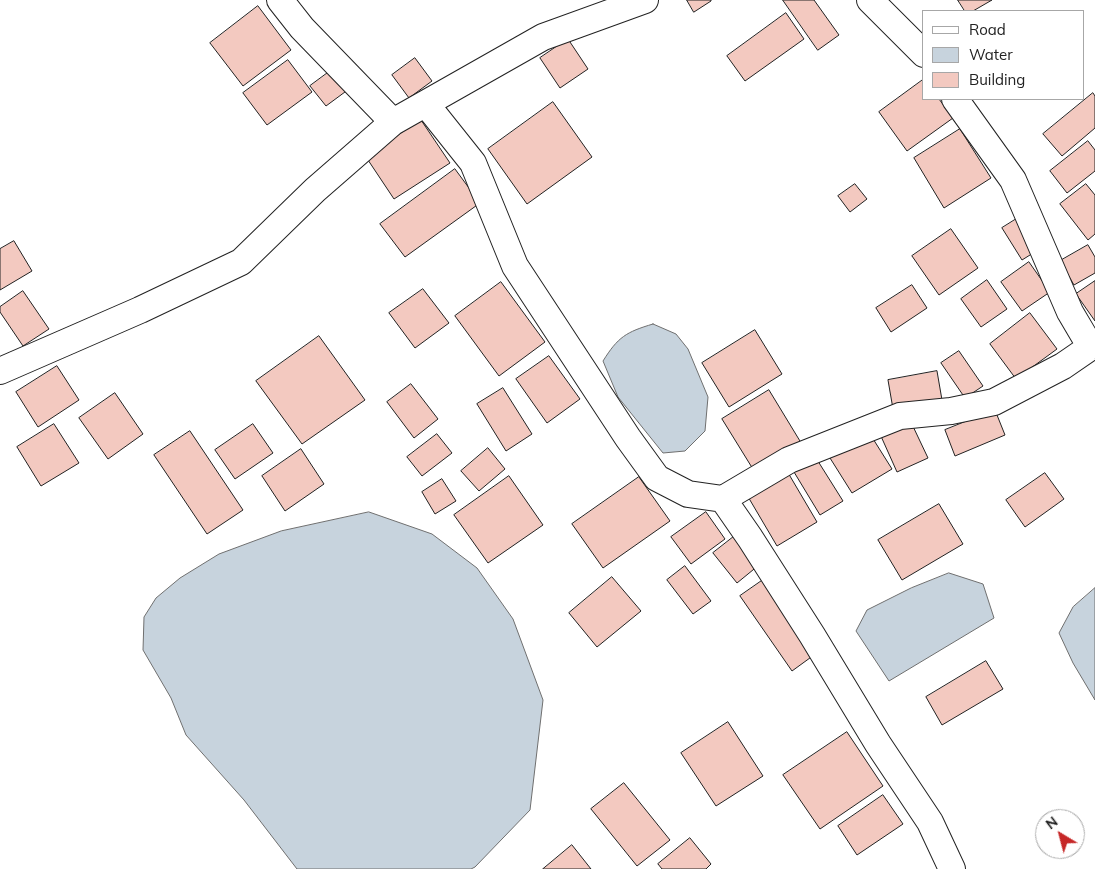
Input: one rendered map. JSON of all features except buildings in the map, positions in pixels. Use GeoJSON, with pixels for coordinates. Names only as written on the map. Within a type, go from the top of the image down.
{"type":"FeatureCollection","features":[{"type":"Feature","properties":{"kind":"street"},"geometry":{"type":"LineString","coordinates":[[280,0],[302,28],[393,122]]}},
{"type":"Feature","properties":{"kind":"street"},"geometry":{"type":"LineString","coordinates":[[0,370],[140,310],[241,262],[315,190],[393,122],[543,37],[645,0]]}},
{"type":"Feature","properties":{"kind":"street"},"geometry":{"type":"LineString","coordinates":[[870,0],[922,52]]}},
{"type":"Feature","properties":{"kind":"street"},"geometry":{"type":"LineString","coordinates":[[426,104],[473,163],[515,266],[628,438],[657,478],[688,494],[723,499],[789,460],[900,416],[951,411],[994,402],[1063,366],[1093,345],[1070,312],[1013,180],[956,100]]}},
{"type":"Feature","properties":{"kind":"street"},"geometry":{"type":"LineString","coordinates":[[723,499],[812,634],[878,744],[930,822],[952,869]]}},
{"type":"Feature","properties":{"kind":"water"},"geometry":{"type":"Polygon","coordinates":[[[653,324],[676,334],[688,349],[708,397],[705,431],[685,451],[663,453],[618,397],[603,361],[613,346],[624,336],[653,324]]]}},
{"type":"Feature","properties":{"kind":"water"},"geometry":{"type":"Polygon","coordinates":[[[369,512],[432,534],[477,568],[513,619],[543,700],[530,810],[471,869],[297,869],[244,800],[186,735],[171,698],[143,650],[144,617],[156,598],[180,578],[219,554],[281,531],[369,512]]]}},
{"type":"Feature","properties":{"kind":"water"},"geometry":{"type":"Polygon","coordinates":[[[949,573],[983,584],[994,618],[889,681],[856,631],[867,610],[911,588],[949,573]]]}},
{"type":"Feature","properties":{"kind":"water"},"geometry":{"type":"Polygon","coordinates":[[[1095,588],[1095,700],[1073,663],[1059,633],[1073,607],[1095,588]]]}}]}
